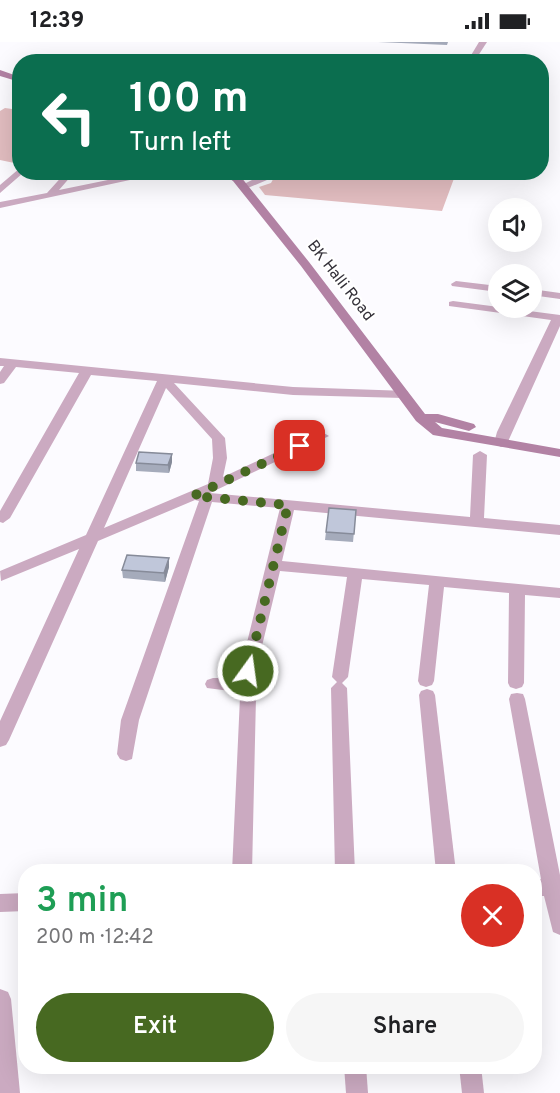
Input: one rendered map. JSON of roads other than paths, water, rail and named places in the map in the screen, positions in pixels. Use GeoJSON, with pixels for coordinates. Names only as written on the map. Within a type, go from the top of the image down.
{"type":"FeatureCollection","features":[{"type":"Feature","properties":{"kind":"main road","name":"BK Halli Road"},"geometry":{"type":"LineString","coordinates":[[235,180],[241,184],[421,418],[438,418],[560,453]]}},
{"type":"Feature","properties":{"kind":"main road","name":"BK Halli Road"},"geometry":{"type":"LineString","coordinates":[[502,438],[560,441]]}},
{"type":"Feature","properties":{"kind":"street"},"geometry":{"type":"LineString","coordinates":[[0,190],[12,179]]}},
{"type":"Feature","properties":{"kind":"street"},"geometry":{"type":"LineString","coordinates":[[49,196],[63,180]]}},
{"type":"Feature","properties":{"kind":"street"},"geometry":{"type":"LineString","coordinates":[[0,204],[125,180]]}},
{"type":"Feature","properties":{"kind":"street"},"geometry":{"type":"LineString","coordinates":[[241,184],[246,180]]}},
{"type":"Feature","properties":{"kind":"street"},"geometry":{"type":"LineString","coordinates":[[241,184],[256,180]]}},
{"type":"Feature","properties":{"kind":"street"},"geometry":{"type":"LineString","coordinates":[[456,284],[488,288]]}},
{"type":"Feature","properties":{"kind":"street"},"geometry":{"type":"LineString","coordinates":[[542,294],[560,296]]}},
{"type":"Feature","properties":{"kind":"street"},"geometry":{"type":"LineString","coordinates":[[453,304],[559,318],[502,438]]}},
{"type":"Feature","properties":{"kind":"street"},"geometry":{"type":"LineString","coordinates":[[0,380],[6,363],[293,391],[403,394]]}},
{"type":"Feature","properties":{"kind":"street"},"geometry":{"type":"LineString","coordinates":[[3,518],[87,371]]}},
{"type":"Feature","properties":{"kind":"street"},"geometry":{"type":"LineString","coordinates":[[126,754],[130,720],[205,493],[220,458],[218,438],[164,379]]}},
{"type":"Feature","properties":{"kind":"street"},"geometry":{"type":"LineString","coordinates":[[0,741],[164,379]]}},
{"type":"Feature","properties":{"kind":"street"},"geometry":{"type":"LineString","coordinates":[[1,576],[205,493],[322,436]]}},
{"type":"Feature","properties":{"kind":"street"},"geometry":{"type":"LineString","coordinates":[[477,523],[480,455]]}},
{"type":"Feature","properties":{"kind":"street"},"geometry":{"type":"LineString","coordinates":[[205,493],[288,505],[560,530]]}},
{"type":"Feature","properties":{"kind":"street"},"geometry":{"type":"LineString","coordinates":[[248,671],[288,505]]}},
{"type":"Feature","properties":{"kind":"street"},"geometry":{"type":"LineString","coordinates":[[274,565],[560,593]]}},
{"type":"Feature","properties":{"kind":"street"},"geometry":{"type":"LineString","coordinates":[[345,864],[339,683],[355,573]]}},
{"type":"Feature","properties":{"kind":"street"},"geometry":{"type":"LineString","coordinates":[[437,581],[427,688],[445,864]]}},
{"type":"Feature","properties":{"kind":"street"},"geometry":{"type":"LineString","coordinates":[[517,589],[517,691],[549,888],[560,926]]}},
{"type":"Feature","properties":{"kind":"street"},"geometry":{"type":"LineString","coordinates":[[213,684],[233,684],[246,688],[249,697],[242,864]]}},
{"type":"Feature","properties":{"kind":"street"},"geometry":{"type":"LineString","coordinates":[[0,903],[18,902]]}},
{"type":"Feature","properties":{"kind":"street"},"geometry":{"type":"LineString","coordinates":[[0,999],[10,1090]]}},
{"type":"Feature","properties":{"kind":"street"},"geometry":{"type":"LineString","coordinates":[[356,1074],[357,1093]]}},
{"type":"Feature","properties":{"kind":"street"},"geometry":{"type":"LineString","coordinates":[[471,1074],[473,1093]]}}]}
